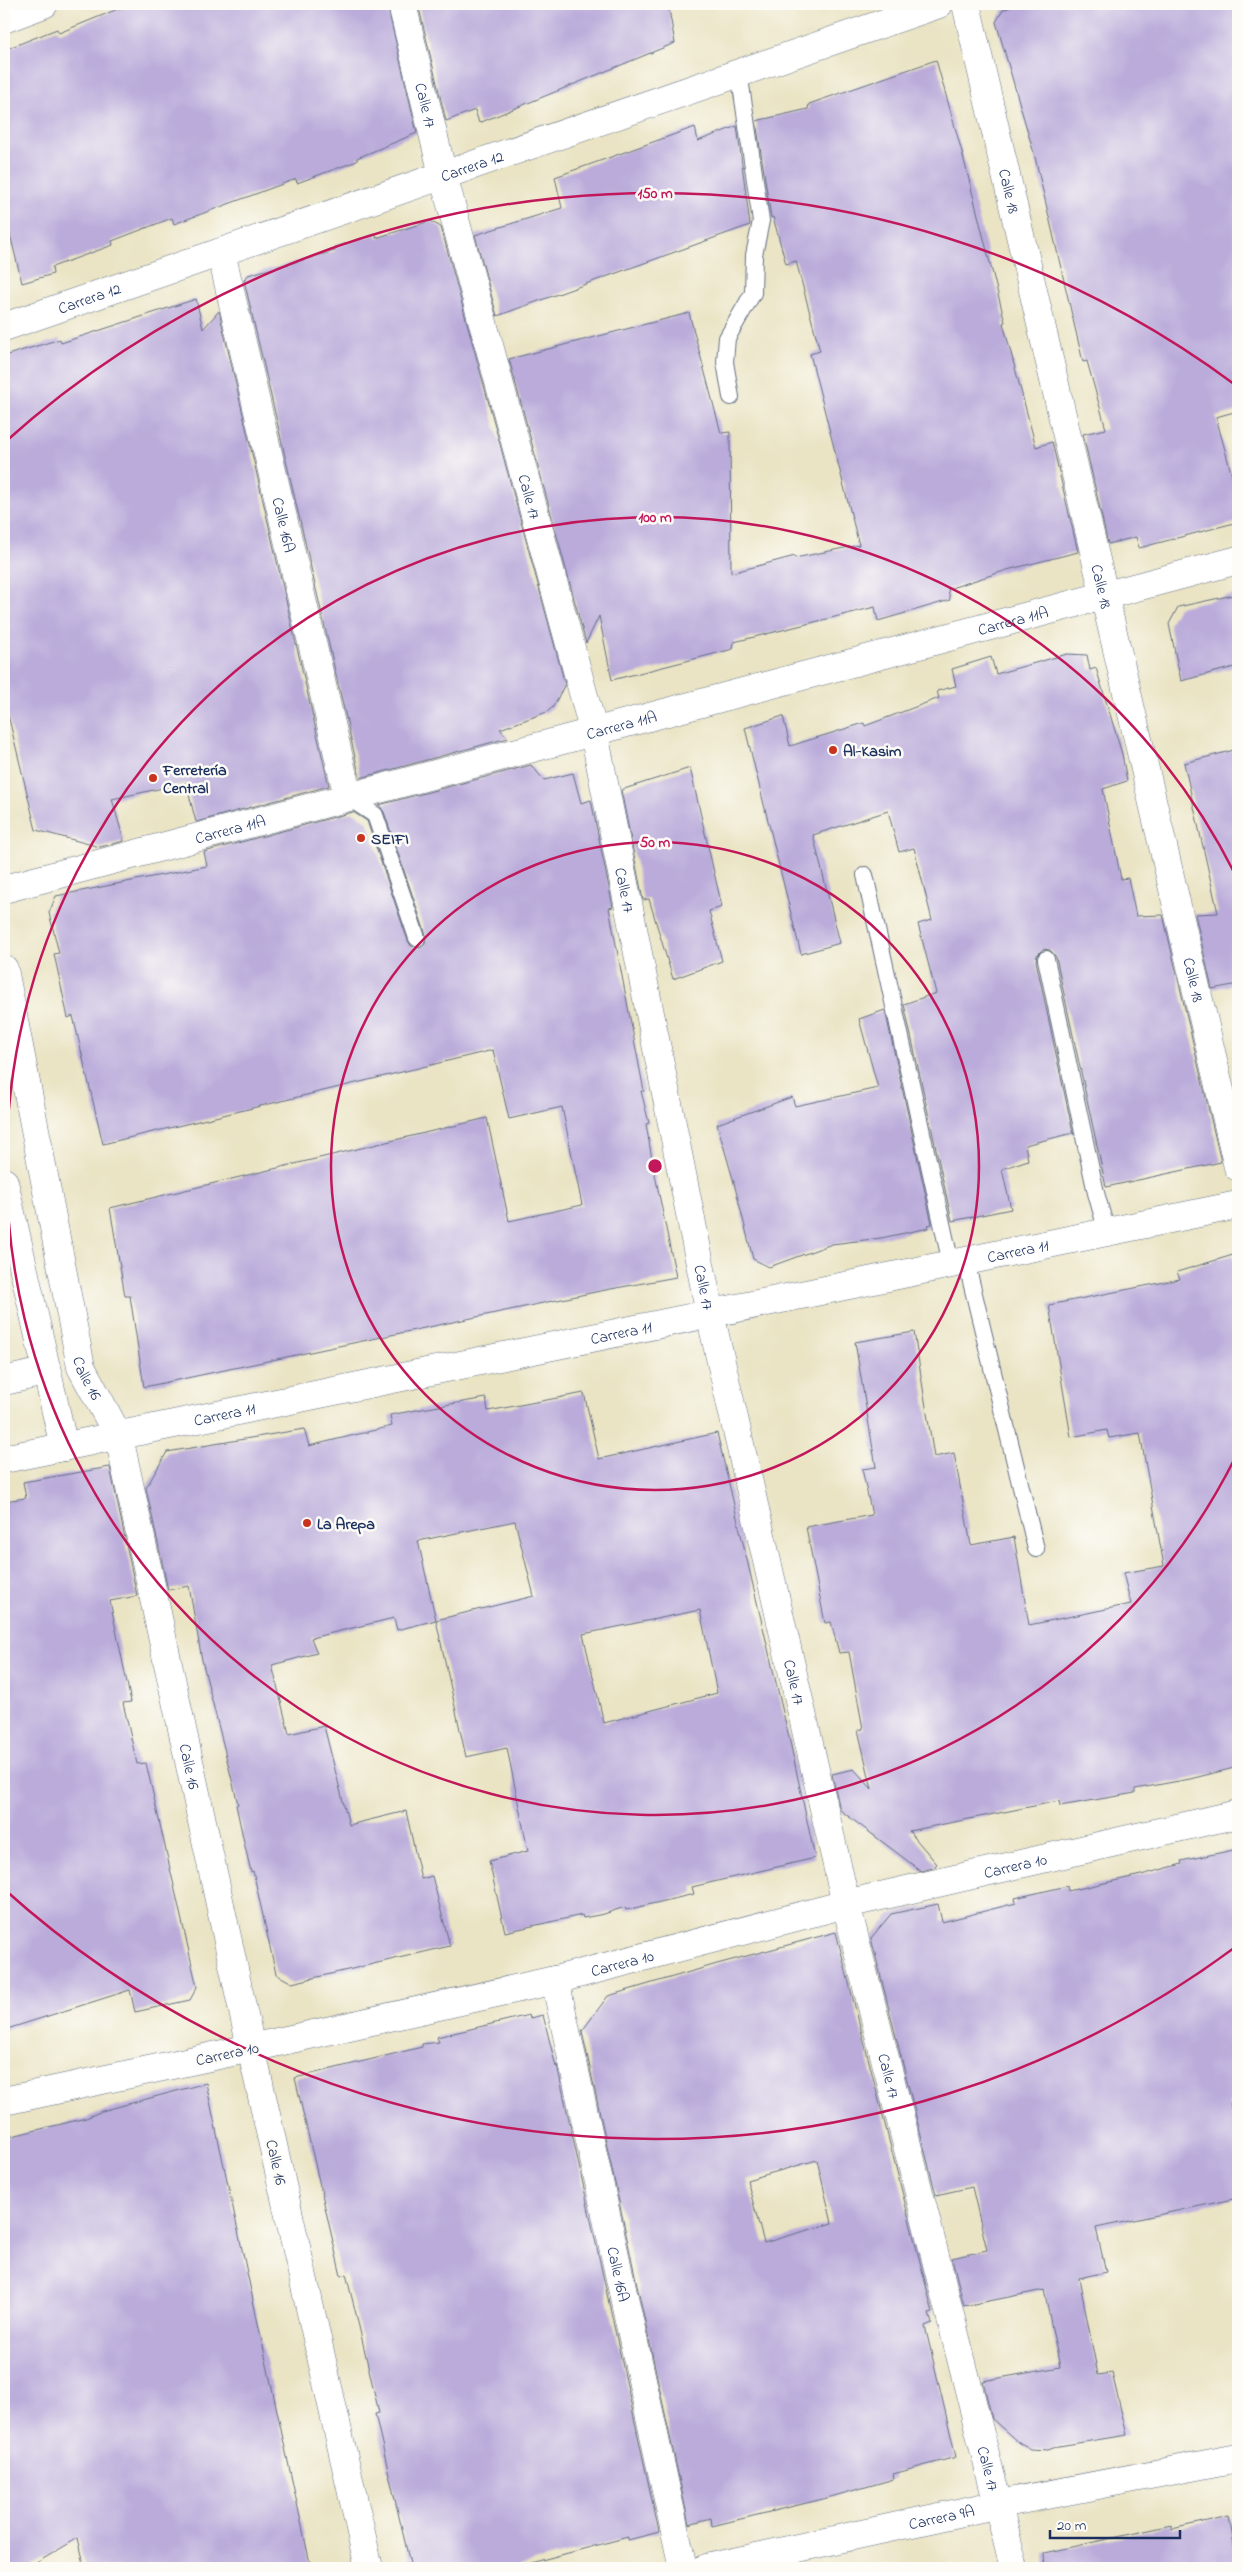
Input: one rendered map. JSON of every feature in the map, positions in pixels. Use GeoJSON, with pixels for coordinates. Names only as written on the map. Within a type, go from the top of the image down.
{"type":"FeatureCollection","features":[{"type":"Feature","properties":{"kind":"street"},"geometry":{"type":"LineString","coordinates":[[4,19],[44,4]]}},
{"type":"Feature","properties":{"kind":"street","name":"Calle 17"},"geometry":{"type":"LineString","coordinates":[[402,4],[443,175],[594,732],[710,1314],[846,1904],[1000,2504],[1014,2568]]}},
{"type":"Feature","properties":{"kind":"street","name":"Carrera 12"},"geometry":{"type":"LineString","coordinates":[[4,326],[939,4]]}},
{"type":"Feature","properties":{"kind":"street","name":"Calle 18"},"geometry":{"type":"LineString","coordinates":[[966,4],[1238,1167]]}},
{"type":"Feature","properties":{"kind":"street","name":"Calle 16A"},"geometry":{"type":"LineString","coordinates":[[221,252],[348,797]]}},
{"type":"Feature","properties":{"kind":"street","name":"Carrera 11A"},"geometry":{"type":"LineString","coordinates":[[4,889],[1238,560]]}},
{"type":"Feature","properties":{"kind":"street","name":"Calle 16"},"geometry":{"type":"LineString","coordinates":[[4,969],[81,1367],[119,1437],[251,2048],[369,2568]]}},
{"type":"Feature","properties":{"kind":"street"},"geometry":{"type":"LineString","coordinates":[[4,1182],[64,1447]]}},
{"type":"Feature","properties":{"kind":"street","name":"Carrera 11"},"geometry":{"type":"LineString","coordinates":[[4,1459],[119,1437],[1238,1204]]}},
{"type":"Feature","properties":{"kind":"street"},"geometry":{"type":"LineString","coordinates":[[4,1381],[48,1371]]}},
{"type":"Feature","properties":{"kind":"street","name":"Carrera 10"},"geometry":{"type":"LineString","coordinates":[[4,2101],[555,1980],[846,1904],[1238,1814]]}},
{"type":"Feature","properties":{"kind":"street","name":"Calle 16A"},"geometry":{"type":"LineString","coordinates":[[555,1980],[683,2568]]}},
{"type":"Feature","properties":{"kind":"street","name":"Carrera 9A"},"geometry":{"type":"LineString","coordinates":[[706,2568],[1000,2504],[1238,2458]]}},
{"type":"Feature","properties":{"kind":"lane"},"geometry":{"type":"LineString","coordinates":[[731,397],[725,362],[727,338],[753,293],[754,255],[761,220],[740,72]]}},
{"type":"Feature","properties":{"kind":"lane"},"geometry":{"type":"LineString","coordinates":[[348,797],[375,815],[416,938]]}},
{"type":"Feature","properties":{"kind":"lane"},"geometry":{"type":"LineString","coordinates":[[865,876],[959,1262],[1036,1549]]}},
{"type":"Feature","properties":{"kind":"lane"},"geometry":{"type":"LineString","coordinates":[[1046,960],[1096,1193],[1107,1232]]}},
{"type":"Feature","properties":{"kind":"building"},"geometry":{"type":"Polygon","coordinates":[[[130,4],[387,4],[417,133],[357,158],[357,161],[297,183],[296,179],[174,224],[172,218],[112,241],[113,245],[52,267],[53,274],[22,283],[4,210],[4,50],[57,29],[59,33],[130,4]]]}},
{"type":"Feature","properties":{"kind":"building"},"geometry":{"type":"Polygon","coordinates":[[[418,4],[668,4],[675,43],[479,123],[475,110],[446,121],[418,4]]]}},
{"type":"Feature","properties":{"kind":"building"},"geometry":{"type":"Polygon","coordinates":[[[1018,4],[1238,4],[1238,411],[1216,417],[1238,498],[1238,522],[1139,548],[1136,537],[1108,544],[1083,434],[1106,429],[1087,361],[1083,362],[1035,157],[996,22],[1003,10],[1018,4]]]}},
{"type":"Feature","properties":{"kind":"building"},"geometry":{"type":"Polygon","coordinates":[[[936,60],[962,152],[1005,322],[1003,323],[1036,447],[1052,442],[1078,552],[1007,570],[948,589],[950,600],[878,621],[875,607],[734,642],[733,649],[612,680],[599,616],[586,643],[509,359],[689,313],[721,433],[730,432],[731,573],[795,556],[795,558],[859,545],[810,354],[820,351],[796,261],[786,264],[773,217],[771,218],[756,121],[808,109],[809,104],[936,60]]]}},
{"type":"Feature","properties":{"kind":"building"},"geometry":{"type":"Polygon","coordinates":[[[737,126],[750,225],[497,316],[475,235],[562,208],[555,177],[695,127],[698,141],[737,126]]]}},
{"type":"Feature","properties":{"kind":"building"},"geometry":{"type":"Polygon","coordinates":[[[430,221],[441,227],[565,684],[553,707],[547,712],[500,729],[508,738],[360,778],[244,280],[248,275],[335,251],[335,247],[376,234],[376,238],[430,221]]]}},
{"type":"Feature","properties":{"kind":"building"},"geometry":{"type":"Polygon","coordinates":[[[196,299],[203,329],[219,311],[329,786],[196,822],[186,783],[112,799],[124,841],[100,847],[36,830],[4,698],[4,356],[60,339],[61,343],[196,299]]]}},
{"type":"Feature","properties":{"kind":"building"},"geometry":{"type":"Polygon","coordinates":[[[1238,594],[1238,666],[1181,681],[1169,624],[1178,607],[1238,594]]]}},
{"type":"Feature","properties":{"kind":"building"},"geometry":{"type":"Polygon","coordinates":[[[1067,654],[1087,655],[1090,670],[1096,668],[1122,754],[1127,781],[1103,789],[1121,879],[1128,878],[1136,916],[1163,915],[1221,1162],[1106,1187],[1056,957],[1050,950],[1043,949],[1037,955],[1036,961],[1073,1133],[1025,1145],[1028,1160],[1002,1169],[1011,1209],[952,1221],[904,1004],[936,993],[918,924],[932,920],[914,848],[899,852],[888,811],[813,835],[840,943],[801,954],[745,728],[783,716],[790,746],[864,723],[865,726],[939,698],[937,691],[956,686],[952,669],[991,657],[996,674],[1067,654]]]}},
{"type":"Feature","properties":{"kind":"building"},"geometry":{"type":"Polygon","coordinates":[[[1238,749],[1238,984],[1212,989],[1195,914],[1218,913],[1184,763],[1238,749]]]}},
{"type":"Feature","properties":{"kind":"building"},"geometry":{"type":"Polygon","coordinates":[[[531,765],[544,780],[573,773],[581,803],[591,800],[613,907],[609,908],[644,1091],[641,1091],[649,1123],[646,1124],[653,1165],[676,1277],[600,1291],[144,1387],[130,1296],[125,1296],[110,1208],[487,1118],[509,1221],[582,1205],[562,1107],[509,1119],[493,1050],[103,1144],[73,1016],[68,1018],[54,954],[59,953],[49,913],[56,896],[207,866],[204,852],[353,812],[367,821],[408,941],[411,946],[420,948],[425,944],[426,935],[384,812],[379,805],[531,765]]]}},
{"type":"Feature","properties":{"kind":"building"},"geometry":{"type":"Polygon","coordinates":[[[690,768],[722,907],[709,911],[722,961],[673,979],[649,899],[643,900],[621,790],[690,768]]]}},
{"type":"Feature","properties":{"kind":"building"},"geometry":{"type":"Polygon","coordinates":[[[885,1010],[932,1224],[928,1225],[929,1228],[881,1238],[832,1244],[769,1267],[753,1259],[717,1124],[792,1097],[795,1106],[878,1088],[859,1019],[885,1010]]]}},
{"type":"Feature","properties":{"kind":"building"},"geometry":{"type":"Polygon","coordinates":[[[1233,1255],[1238,1279],[1238,1767],[1190,1779],[1135,1789],[1135,1793],[1060,1806],[1059,1801],[909,1831],[937,1864],[933,1868],[921,1871],[840,1810],[832,1774],[854,1769],[872,1789],[858,1730],[863,1729],[849,1652],[839,1653],[831,1622],[825,1623],[806,1527],[872,1515],[862,1469],[876,1467],[855,1342],[914,1332],[934,1457],[954,1453],[971,1545],[1014,1537],[1029,1625],[1131,1604],[1123,1573],[1164,1566],[1140,1433],[1109,1438],[1107,1430],[1071,1437],[1049,1305],[1180,1279],[1177,1272],[1233,1255]]]}},
{"type":"Feature","properties":{"kind":"building"},"geometry":{"type":"Polygon","coordinates":[[[584,1393],[599,1459],[717,1433],[791,1746],[815,1858],[692,1887],[694,1894],[626,1910],[625,1907],[604,1914],[583,1918],[582,1915],[505,1932],[489,1861],[528,1851],[507,1748],[466,1757],[436,1620],[397,1630],[394,1618],[311,1638],[317,1653],[272,1665],[289,1734],[324,1726],[349,1825],[406,1811],[421,1879],[432,1876],[450,1946],[292,1983],[276,1974],[253,1871],[251,1872],[244,1842],[236,1805],[238,1804],[202,1660],[189,1586],[168,1590],[146,1488],[167,1452],[304,1429],[309,1446],[392,1426],[390,1415],[486,1398],[488,1411],[584,1393]],[[515,1521],[418,1541],[436,1620],[534,1596],[515,1521]],[[700,1610],[583,1634],[604,1723],[717,1693],[700,1610]]]}},
{"type":"Feature","properties":{"kind":"building"},"geometry":{"type":"Polygon","coordinates":[[[110,1467],[137,1596],[110,1601],[131,1702],[123,1703],[137,1764],[146,1763],[197,1987],[190,2000],[135,2012],[130,1990],[4,2030],[4,1501],[26,1498],[23,1482],[110,1467]]]}},
{"type":"Feature","properties":{"kind":"building"},"geometry":{"type":"Polygon","coordinates":[[[1238,1849],[1238,2100],[1230,2102],[1238,2144],[1238,2198],[1096,2228],[1106,2272],[1079,2278],[1098,2375],[1112,2373],[1127,2435],[1059,2446],[1048,2450],[1030,2449],[1020,2444],[992,2419],[983,2381],[1060,2367],[1044,2290],[964,2306],[952,2258],[987,2250],[972,2187],[936,2195],[871,1938],[891,1914],[938,1904],[942,1922],[1016,1903],[1015,1898],[1067,1886],[1068,1891],[1141,1875],[1182,1864],[1181,1861],[1238,1849]]]}},
{"type":"Feature","properties":{"kind":"building"},"geometry":{"type":"Polygon","coordinates":[[[836,1932],[933,2313],[929,2314],[932,2323],[925,2326],[956,2457],[893,2474],[894,2479],[827,2498],[712,2526],[711,2518],[689,2524],[582,2031],[608,1996],[836,1932]],[[817,2160],[747,2180],[764,2243],[832,2223],[817,2160]]]}},
{"type":"Feature","properties":{"kind":"building"},"geometry":{"type":"Polygon","coordinates":[[[529,2015],[530,2018],[543,2015],[556,2067],[557,2065],[659,2532],[628,2540],[628,2537],[512,2568],[411,2568],[375,2414],[379,2413],[358,2322],[346,2274],[341,2276],[295,2078],[422,2047],[422,2044],[439,2042],[437,2037],[529,2015]]]}},
{"type":"Feature","properties":{"kind":"building"},"geometry":{"type":"Polygon","coordinates":[[[206,2083],[311,2568],[85,2568],[78,2538],[28,2568],[4,2568],[4,2138],[86,2118],[102,2111],[206,2083]]]}},
{"type":"Feature","properties":{"kind":"building"},"geometry":{"type":"Polygon","coordinates":[[[1229,2516],[1238,2568],[1045,2568],[1044,2553],[1172,2525],[1172,2529],[1229,2516]]]}},
{"type":"Feature","properties":{"kind":"place","name":"Al-Kasim"},"geometry":{"type":"Point","coordinates":[833,750]}},
{"type":"Feature","properties":{"kind":"place","name":"Ferretería Central"},"geometry":{"type":"Point","coordinates":[153,778]}},
{"type":"Feature","properties":{"kind":"place","name":"SEIFI"},"geometry":{"type":"Point","coordinates":[361,838]}},
{"type":"Feature","properties":{"kind":"place","name":"La Arepa"},"geometry":{"type":"Point","coordinates":[307,1523]}}]}
